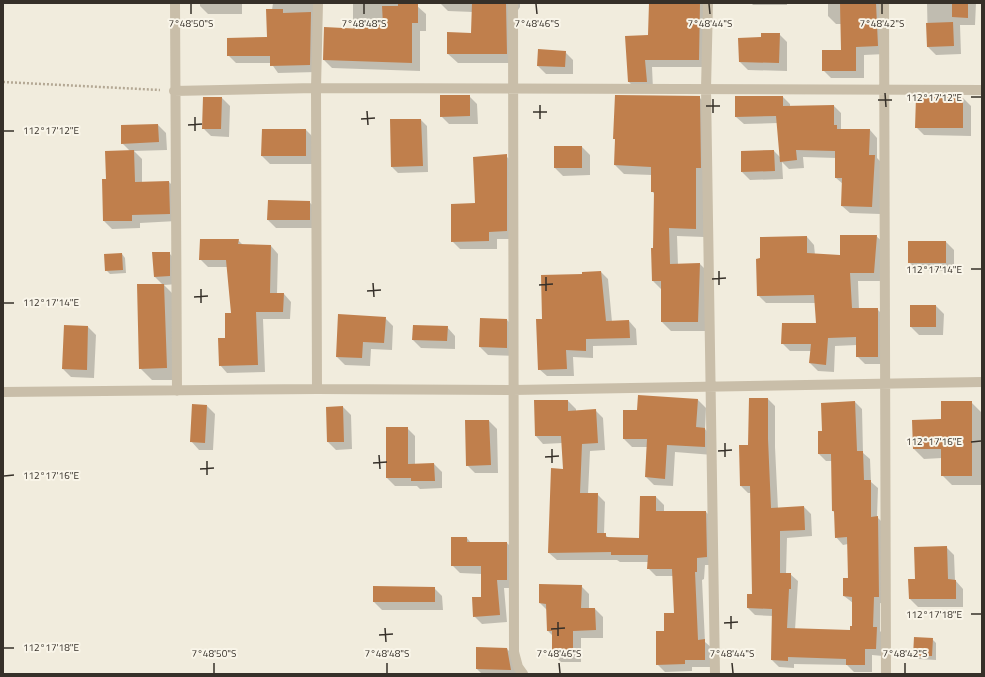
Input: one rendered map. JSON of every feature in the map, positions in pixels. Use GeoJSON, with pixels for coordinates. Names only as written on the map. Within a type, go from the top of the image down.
{"type":"FeatureCollection","features":[{"type":"Feature","properties":{"kind":"street"},"geometry":{"type":"LineString","coordinates":[[175,3],[174,91],[177,390]]}},
{"type":"Feature","properties":{"kind":"street"},"geometry":{"type":"LineString","coordinates":[[317,389],[316,88],[318,3]]}},
{"type":"Feature","properties":{"kind":"street"},"geometry":{"type":"LineString","coordinates":[[513,3],[514,652],[518,667],[523,674]]}},
{"type":"Feature","properties":{"kind":"street"},"geometry":{"type":"LineString","coordinates":[[708,3],[706,89],[715,674]]}},
{"type":"Feature","properties":{"kind":"street"},"geometry":{"type":"LineString","coordinates":[[884,3],[883,90],[886,674]]}},
{"type":"Feature","properties":{"kind":"street"},"geometry":{"type":"LineString","coordinates":[[174,91],[316,88],[982,90]]}},
{"type":"Feature","properties":{"kind":"street"},"geometry":{"type":"LineString","coordinates":[[3,392],[317,389],[513,390],[710,388],[982,382]]}},
{"type":"Feature","properties":{"kind":"path"},"geometry":{"type":"LineString","coordinates":[[3,82],[174,91]]}},
{"type":"Feature","properties":{"kind":"building"},"geometry":{"type":"Polygon","coordinates":[[[398,3],[418,3],[418,23],[412,23],[412,63],[323,60],[324,27],[363,29],[363,25],[383,25],[382,6],[398,6],[398,3]]]}},
{"type":"Feature","properties":{"kind":"building"},"geometry":{"type":"Polygon","coordinates":[[[472,3],[506,3],[507,54],[447,54],[447,32],[471,33],[472,3]]]}},
{"type":"Feature","properties":{"kind":"building"},"geometry":{"type":"Polygon","coordinates":[[[649,3],[700,3],[699,60],[645,60],[647,82],[628,82],[625,36],[648,35],[649,3]]]}},
{"type":"Feature","properties":{"kind":"building"},"geometry":{"type":"Polygon","coordinates":[[[840,3],[876,3],[878,46],[856,47],[856,71],[822,71],[822,50],[841,50],[840,3]]]}},
{"type":"Feature","properties":{"kind":"building"},"geometry":{"type":"Polygon","coordinates":[[[952,3],[968,3],[968,18],[952,17],[952,3]]]}},
{"type":"Feature","properties":{"kind":"building"},"geometry":{"type":"Polygon","coordinates":[[[266,9],[283,9],[283,13],[311,12],[310,65],[270,66],[270,56],[227,56],[227,38],[267,37],[266,9]]]}},
{"type":"Feature","properties":{"kind":"building"},"geometry":{"type":"Polygon","coordinates":[[[953,22],[954,46],[927,47],[926,23],[953,22]]]}},
{"type":"Feature","properties":{"kind":"building"},"geometry":{"type":"Polygon","coordinates":[[[761,33],[780,33],[779,63],[739,62],[738,38],[761,37],[761,33]]]}},
{"type":"Feature","properties":{"kind":"building"},"geometry":{"type":"Polygon","coordinates":[[[538,49],[566,51],[565,67],[537,66],[538,49]]]}},
{"type":"Feature","properties":{"kind":"building"},"geometry":{"type":"Polygon","coordinates":[[[440,95],[470,95],[470,116],[440,117],[440,95]]]}},
{"type":"Feature","properties":{"kind":"building"},"geometry":{"type":"Polygon","coordinates":[[[615,95],[700,96],[701,168],[696,168],[696,229],[669,228],[670,264],[700,263],[698,322],[661,322],[661,281],[652,281],[651,248],[653,248],[654,192],[651,192],[651,167],[614,165],[615,139],[613,139],[615,95]]]}},
{"type":"Feature","properties":{"kind":"building"},"geometry":{"type":"Polygon","coordinates":[[[735,96],[783,96],[783,106],[834,105],[834,125],[837,125],[837,129],[870,129],[869,155],[875,155],[872,207],[841,206],[842,178],[835,178],[835,151],[796,150],[797,160],[780,162],[776,116],[735,117],[735,96]]]}},
{"type":"Feature","properties":{"kind":"building"},"geometry":{"type":"Polygon","coordinates":[[[203,97],[222,97],[221,129],[202,129],[203,97]]]}},
{"type":"Feature","properties":{"kind":"building"},"geometry":{"type":"Polygon","coordinates":[[[916,97],[963,97],[963,128],[915,128],[916,97]]]}},
{"type":"Feature","properties":{"kind":"building"},"geometry":{"type":"Polygon","coordinates":[[[390,119],[421,119],[423,166],[391,167],[390,119]]]}},
{"type":"Feature","properties":{"kind":"building"},"geometry":{"type":"Polygon","coordinates":[[[158,124],[159,142],[121,144],[121,125],[158,124]]]}},
{"type":"Feature","properties":{"kind":"building"},"geometry":{"type":"Polygon","coordinates":[[[262,129],[306,129],[306,156],[261,156],[262,129]]]}},
{"type":"Feature","properties":{"kind":"building"},"geometry":{"type":"Polygon","coordinates":[[[554,146],[582,146],[582,168],[554,168],[554,146]]]}},
{"type":"Feature","properties":{"kind":"building"},"geometry":{"type":"Polygon","coordinates":[[[134,150],[135,182],[169,181],[170,214],[132,215],[132,221],[103,221],[102,179],[106,179],[105,151],[134,150]]]}},
{"type":"Feature","properties":{"kind":"building"},"geometry":{"type":"Polygon","coordinates":[[[774,150],[775,171],[741,172],[741,151],[774,150]]]}},
{"type":"Feature","properties":{"kind":"building"},"geometry":{"type":"Polygon","coordinates":[[[507,154],[507,231],[489,232],[489,241],[451,242],[451,204],[475,203],[473,157],[507,154]]]}},
{"type":"Feature","properties":{"kind":"building"},"geometry":{"type":"Polygon","coordinates":[[[268,200],[310,201],[310,220],[267,220],[268,200]]]}},
{"type":"Feature","properties":{"kind":"building"},"geometry":{"type":"Polygon","coordinates":[[[840,235],[877,235],[874,273],[850,273],[852,308],[878,308],[878,357],[856,357],[856,337],[828,338],[826,365],[809,363],[811,344],[781,344],[782,323],[816,323],[814,295],[757,296],[756,259],[760,258],[760,237],[807,236],[807,253],[840,255],[840,235]]]}},
{"type":"Feature","properties":{"kind":"building"},"geometry":{"type":"Polygon","coordinates":[[[200,239],[239,239],[238,244],[271,245],[270,293],[284,293],[283,312],[256,312],[258,365],[219,366],[218,338],[225,338],[225,313],[231,313],[226,260],[199,260],[200,239]]]}},
{"type":"Feature","properties":{"kind":"building"},"geometry":{"type":"Polygon","coordinates":[[[908,241],[946,241],[946,263],[908,263],[908,241]]]}},
{"type":"Feature","properties":{"kind":"building"},"geometry":{"type":"Polygon","coordinates":[[[152,252],[170,252],[170,276],[154,277],[152,252]]]}},
{"type":"Feature","properties":{"kind":"building"},"geometry":{"type":"Polygon","coordinates":[[[122,253],[123,270],[105,271],[104,254],[122,253]]]}},
{"type":"Feature","properties":{"kind":"building"},"geometry":{"type":"Polygon","coordinates":[[[601,271],[606,321],[629,320],[630,338],[586,339],[586,351],[566,350],[567,369],[538,370],[536,319],[542,319],[541,275],[582,274],[582,272],[601,271]]]}},
{"type":"Feature","properties":{"kind":"building"},"geometry":{"type":"Polygon","coordinates":[[[137,284],[164,284],[167,368],[139,369],[137,284]]]}},
{"type":"Feature","properties":{"kind":"building"},"geometry":{"type":"Polygon","coordinates":[[[910,305],[936,305],[936,327],[910,327],[910,305]]]}},
{"type":"Feature","properties":{"kind":"building"},"geometry":{"type":"Polygon","coordinates":[[[338,314],[386,317],[384,343],[363,342],[362,358],[336,357],[338,314]]]}},
{"type":"Feature","properties":{"kind":"building"},"geometry":{"type":"Polygon","coordinates":[[[480,318],[507,319],[507,348],[479,347],[480,318]]]}},
{"type":"Feature","properties":{"kind":"building"},"geometry":{"type":"Polygon","coordinates":[[[64,325],[88,326],[87,370],[62,369],[64,325]]]}},
{"type":"Feature","properties":{"kind":"building"},"geometry":{"type":"Polygon","coordinates":[[[413,325],[448,326],[447,341],[412,340],[413,325]]]}},
{"type":"Feature","properties":{"kind":"building"},"geometry":{"type":"Polygon","coordinates":[[[638,395],[698,399],[696,427],[705,428],[705,447],[667,445],[665,479],[645,477],[647,439],[623,439],[623,410],[637,410],[638,395]]]}},
{"type":"Feature","properties":{"kind":"building"},"geometry":{"type":"Polygon","coordinates":[[[749,398],[768,398],[771,508],[804,506],[805,530],[780,531],[780,573],[791,573],[787,628],[850,630],[850,626],[852,626],[852,597],[843,596],[843,578],[848,578],[847,537],[835,538],[834,511],[832,511],[831,454],[818,454],[818,431],[822,431],[821,403],[855,401],[857,451],[863,451],[864,480],[871,480],[871,517],[878,516],[879,597],[874,597],[873,627],[877,627],[876,649],[865,649],[865,665],[846,665],[846,659],[788,657],[788,661],[771,660],[772,609],[747,608],[747,594],[752,594],[750,486],[740,486],[739,445],[748,445],[749,398]]]}},
{"type":"Feature","properties":{"kind":"building"},"geometry":{"type":"Polygon","coordinates":[[[534,400],[568,400],[568,411],[596,409],[598,443],[582,444],[580,493],[598,493],[597,533],[606,533],[606,537],[639,538],[640,496],[656,496],[656,511],[706,511],[707,557],[697,558],[697,572],[695,572],[698,640],[705,639],[705,660],[685,660],[685,664],[656,665],[656,631],[664,631],[664,613],[674,613],[672,569],[647,569],[648,555],[611,555],[611,552],[548,553],[551,468],[563,469],[561,436],[535,436],[534,400]]]}},
{"type":"Feature","properties":{"kind":"building"},"geometry":{"type":"Polygon","coordinates":[[[941,401],[972,401],[972,476],[941,476],[941,449],[913,449],[912,420],[941,419],[941,401]]]}},
{"type":"Feature","properties":{"kind":"building"},"geometry":{"type":"Polygon","coordinates":[[[192,404],[207,405],[205,443],[190,442],[192,404]]]}},
{"type":"Feature","properties":{"kind":"building"},"geometry":{"type":"Polygon","coordinates":[[[343,406],[344,442],[327,442],[326,407],[343,406]]]}},
{"type":"Feature","properties":{"kind":"building"},"geometry":{"type":"Polygon","coordinates":[[[465,420],[489,420],[491,465],[466,466],[465,420]]]}},
{"type":"Feature","properties":{"kind":"building"},"geometry":{"type":"Polygon","coordinates":[[[386,427],[408,427],[408,464],[434,463],[435,481],[411,481],[411,478],[386,478],[386,427]]]}},
{"type":"Feature","properties":{"kind":"building"},"geometry":{"type":"Polygon","coordinates":[[[451,537],[467,537],[467,542],[507,542],[507,580],[497,580],[500,615],[473,617],[472,597],[481,597],[481,566],[451,566],[451,537]]]}},
{"type":"Feature","properties":{"kind":"building"},"geometry":{"type":"Polygon","coordinates":[[[947,546],[948,579],[956,580],[956,599],[909,599],[908,579],[915,579],[914,547],[947,546]]]}},
{"type":"Feature","properties":{"kind":"building"},"geometry":{"type":"Polygon","coordinates":[[[539,584],[582,585],[581,608],[595,608],[596,630],[573,631],[573,655],[552,655],[552,631],[547,631],[546,604],[539,603],[539,584]]]}},
{"type":"Feature","properties":{"kind":"building"},"geometry":{"type":"Polygon","coordinates":[[[373,586],[435,587],[435,602],[373,602],[373,586]]]}},
{"type":"Feature","properties":{"kind":"building"},"geometry":{"type":"Polygon","coordinates":[[[914,637],[933,638],[932,656],[913,656],[914,637]]]}},
{"type":"Feature","properties":{"kind":"building"},"geometry":{"type":"Polygon","coordinates":[[[476,647],[507,648],[511,670],[476,669],[476,647]]]}}]}
